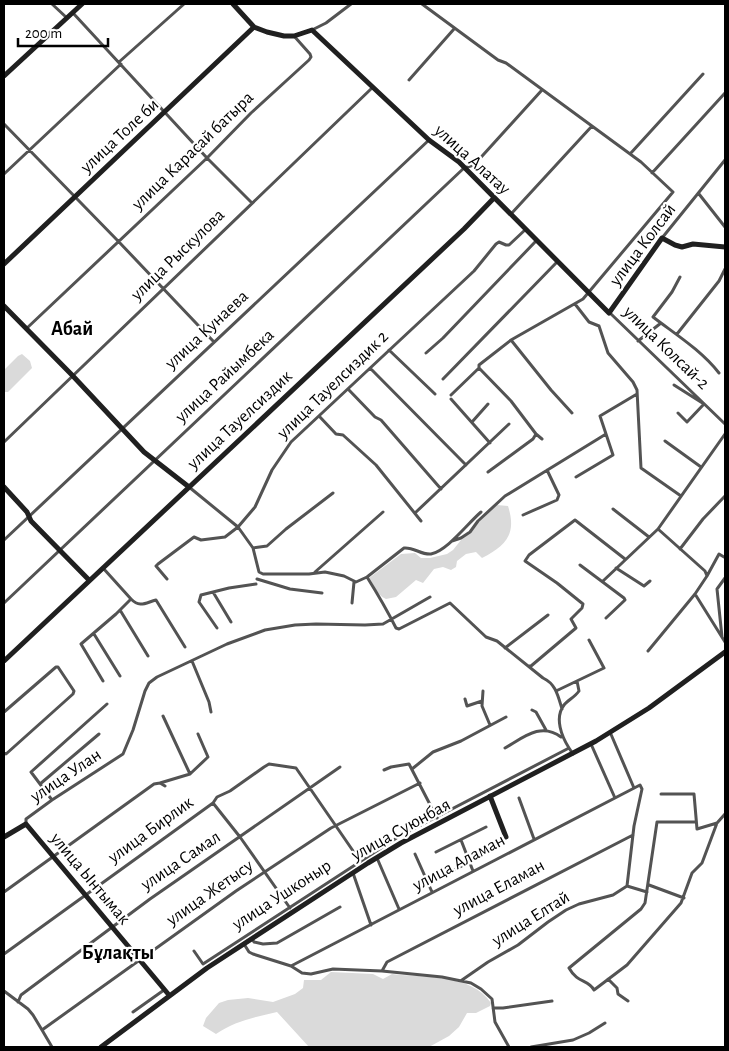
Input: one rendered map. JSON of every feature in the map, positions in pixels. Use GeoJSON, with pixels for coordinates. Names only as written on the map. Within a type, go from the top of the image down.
{"type":"FeatureCollection","features":[{"type":"Feature","properties":{"kind":"street"},"geometry":{"type":"LineString","coordinates":[[52,4],[67,18]]}},
{"type":"Feature","properties":{"kind":"street"},"geometry":{"type":"LineString","coordinates":[[4,76],[82,4]]}},
{"type":"Feature","properties":{"kind":"street"},"geometry":{"type":"LineString","coordinates":[[4,174],[184,4]]}},
{"type":"Feature","properties":{"kind":"street"},"geometry":{"type":"LineString","coordinates":[[233,4],[254,26],[284,36],[294,36],[312,30],[326,23],[351,4]]}},
{"type":"Feature","properties":{"kind":"street"},"geometry":{"type":"LineString","coordinates":[[422,4],[454,29],[498,60],[506,63],[630,154],[674,192],[583,299],[512,340],[479,364],[480,368],[451,397],[490,442]]}},
{"type":"Feature","properties":{"kind":"street"},"geometry":{"type":"LineString","coordinates":[[73,13],[207,158],[252,203]]}},
{"type":"Feature","properties":{"kind":"street","name":"улица Толе би"},"geometry":{"type":"LineString","coordinates":[[4,264],[254,26]]}},
{"type":"Feature","properties":{"kind":"street"},"geometry":{"type":"LineString","coordinates":[[409,80],[454,29]]}},
{"type":"Feature","properties":{"kind":"street","name":"улица Алатау"},"geometry":{"type":"LineString","coordinates":[[312,30],[428,140],[449,154],[464,168],[609,312]]}},
{"type":"Feature","properties":{"kind":"street","name":"улица Карасай батыра"},"geometry":{"type":"LineString","coordinates":[[26,329],[311,57],[294,36]]}},
{"type":"Feature","properties":{"kind":"street"},"geometry":{"type":"LineString","coordinates":[[630,154],[704,74]]}},
{"type":"Feature","properties":{"kind":"street","name":"улица Рыскулова"},"geometry":{"type":"LineString","coordinates":[[4,442],[372,88]]}},
{"type":"Feature","properties":{"kind":"street","name":"улица Райымбека"},"geometry":{"type":"LineString","coordinates":[[4,603],[464,168],[474,165],[542,90]]}},
{"type":"Feature","properties":{"kind":"street"},"geometry":{"type":"LineString","coordinates":[[652,173],[725,93]]}},
{"type":"Feature","properties":{"kind":"street"},"geometry":{"type":"LineString","coordinates":[[4,124],[214,342]]}},
{"type":"Feature","properties":{"kind":"street"},"geometry":{"type":"LineString","coordinates":[[511,214],[592,126]]}},
{"type":"Feature","properties":{"kind":"street","name":"улица Кунаева"},"geometry":{"type":"LineString","coordinates":[[4,540],[428,140]]}},
{"type":"Feature","properties":{"kind":"street","name":"улица Колсай"},"geometry":{"type":"LineString","coordinates":[[609,312],[662,238],[725,160]]}},
{"type":"Feature","properties":{"kind":"street","name":"улица Колсай"},"geometry":{"type":"LineString","coordinates":[[699,194],[725,227]]}},
{"type":"Feature","properties":{"kind":"street","name":"улица Тауелсиздик"},"geometry":{"type":"LineString","coordinates":[[4,661],[102,567],[457,236],[494,198]]}},
{"type":"Feature","properties":{"kind":"street","name":"улица Тауелсиздик 2"},"geometry":{"type":"LineString","coordinates":[[167,580],[156,566],[194,537],[201,540],[225,537],[238,527],[255,507],[272,470],[291,442],[474,271],[496,244],[499,242],[510,245],[526,229]]}},
{"type":"Feature","properties":{"kind":"street"},"geometry":{"type":"LineString","coordinates":[[662,238],[675,245],[693,244],[725,247]]}},
{"type":"Feature","properties":{"kind":"street"},"geometry":{"type":"LineString","coordinates":[[426,353],[443,338],[536,241]]}},
{"type":"Feature","properties":{"kind":"street"},"geometry":{"type":"LineString","coordinates":[[443,379],[557,262]]}},
{"type":"Feature","properties":{"kind":"street","name":"улица Колсай-2"},"geometry":{"type":"LineString","coordinates":[[677,334],[725,270]]}},
{"type":"Feature","properties":{"kind":"street"},"geometry":{"type":"LineString","coordinates":[[680,277],[672,292],[653,317],[677,334],[710,362],[719,373]]}},
{"type":"Feature","properties":{"kind":"street"},"geometry":{"type":"LineString","coordinates":[[575,304],[589,322],[599,326],[608,353],[633,382],[637,394],[641,468],[681,496]]}},
{"type":"Feature","properties":{"kind":"street"},"geometry":{"type":"LineString","coordinates":[[4,306],[144,452],[238,527],[253,548],[258,572],[263,574],[332,572],[354,582]]}},
{"type":"Feature","properties":{"kind":"street","name":"улица Колсай-2"},"geometry":{"type":"LineString","coordinates":[[609,312],[725,424]]}},
{"type":"Feature","properties":{"kind":"street"},"geometry":{"type":"LineString","coordinates":[[638,340],[661,323]]}},
{"type":"Feature","properties":{"kind":"street"},"geometry":{"type":"LineString","coordinates":[[512,340],[551,390],[572,413]]}},
{"type":"Feature","properties":{"kind":"street"},"geometry":{"type":"LineString","coordinates":[[389,350],[435,394]]}},
{"type":"Feature","properties":{"kind":"street"},"geometry":{"type":"LineString","coordinates":[[370,368],[466,465]]}},
{"type":"Feature","properties":{"kind":"street"},"geometry":{"type":"LineString","coordinates":[[480,368],[511,401],[542,439]]}},
{"type":"Feature","properties":{"kind":"street"},"geometry":{"type":"LineString","coordinates":[[674,385],[704,404],[687,422],[678,413]]}},
{"type":"Feature","properties":{"kind":"street"},"geometry":{"type":"LineString","coordinates":[[348,389],[375,417],[381,420],[440,489]]}},
{"type":"Feature","properties":{"kind":"street"},"geometry":{"type":"LineString","coordinates":[[576,477],[613,455],[600,416],[637,394]]}},
{"type":"Feature","properties":{"kind":"street"},"geometry":{"type":"LineString","coordinates":[[472,422],[488,404]]}},
{"type":"Feature","properties":{"kind":"street"},"geometry":{"type":"LineString","coordinates":[[319,416],[336,434],[343,436],[376,465],[421,521]]}},
{"type":"Feature","properties":{"kind":"street"},"geometry":{"type":"LineString","coordinates":[[415,514],[509,424]]}},
{"type":"Feature","properties":{"kind":"street"},"geometry":{"type":"LineString","coordinates":[[488,472],[533,439],[536,434]]}},
{"type":"Feature","properties":{"kind":"street"},"geometry":{"type":"LineString","coordinates":[[451,541],[461,538],[470,532],[478,520],[505,496],[606,434]]}},
{"type":"Feature","properties":{"kind":"street"},"geometry":{"type":"LineString","coordinates":[[602,580],[658,529],[725,434]]}},
{"type":"Feature","properties":{"kind":"street"},"geometry":{"type":"LineString","coordinates":[[722,439],[725,444]]}},
{"type":"Feature","properties":{"kind":"street"},"geometry":{"type":"LineString","coordinates":[[665,441],[702,467]]}},
{"type":"Feature","properties":{"kind":"street"},"geometry":{"type":"LineString","coordinates":[[523,515],[557,500],[559,495],[547,470]]}},
{"type":"Feature","properties":{"kind":"street"},"geometry":{"type":"LineString","coordinates":[[4,487],[31,521],[89,580]]}},
{"type":"Feature","properties":{"kind":"street"},"geometry":{"type":"LineString","coordinates":[[253,548],[267,546],[333,493]]}},
{"type":"Feature","properties":{"kind":"street"},"geometry":{"type":"LineString","coordinates":[[680,548],[703,519],[725,496]]}},
{"type":"Feature","properties":{"kind":"street"},"geometry":{"type":"LineString","coordinates":[[613,508],[649,537]]}},
{"type":"Feature","properties":{"kind":"street"},"geometry":{"type":"LineString","coordinates":[[315,573],[383,512]]}},
{"type":"Feature","properties":{"kind":"street"},"geometry":{"type":"LineString","coordinates":[[354,582],[367,577],[401,550],[408,548],[430,554],[446,547],[481,512]]}},
{"type":"Feature","properties":{"kind":"street"},"geometry":{"type":"LineString","coordinates":[[529,666],[576,628],[571,619],[582,608],[583,604],[525,561],[529,556],[575,520],[625,559]]}},
{"type":"Feature","properties":{"kind":"street"},"geometry":{"type":"LineString","coordinates":[[658,529],[705,571],[707,576]]}},
{"type":"Feature","properties":{"kind":"street"},"geometry":{"type":"LineString","coordinates":[[648,651],[695,594],[719,554],[724,557]]}},
{"type":"Feature","properties":{"kind":"street"},"geometry":{"type":"LineString","coordinates":[[580,565],[624,598],[606,618]]}},
{"type":"Feature","properties":{"kind":"street"},"geometry":{"type":"LineString","coordinates":[[102,567],[136,604],[140,605],[156,600],[185,647]]}},
{"type":"Feature","properties":{"kind":"street"},"geometry":{"type":"LineString","coordinates":[[616,568],[644,586],[650,581]]}},
{"type":"Feature","properties":{"kind":"street"},"geometry":{"type":"LineString","coordinates":[[367,577],[396,628],[399,629],[450,604],[486,637],[497,641],[550,681],[555,687],[562,709]]}},
{"type":"Feature","properties":{"kind":"street"},"geometry":{"type":"LineString","coordinates":[[722,637],[717,589],[725,578]]}},
{"type":"Feature","properties":{"kind":"street"},"geometry":{"type":"LineString","coordinates":[[257,579],[290,589],[322,593]]}},
{"type":"Feature","properties":{"kind":"street"},"geometry":{"type":"LineString","coordinates":[[352,603],[354,582]]}},
{"type":"Feature","properties":{"kind":"street"},"geometry":{"type":"LineString","coordinates":[[217,628],[199,602],[201,595],[256,584]]}},
{"type":"Feature","properties":{"kind":"street"},"geometry":{"type":"LineString","coordinates":[[213,592],[232,622]]}},
{"type":"Feature","properties":{"kind":"street"},"geometry":{"type":"LineString","coordinates":[[695,594],[725,642]]}},
{"type":"Feature","properties":{"kind":"street"},"geometry":{"type":"LineString","coordinates":[[211,712],[209,702],[192,661],[227,644],[264,630],[316,624],[377,625],[392,619],[430,597]]}},
{"type":"Feature","properties":{"kind":"street"},"geometry":{"type":"LineString","coordinates":[[103,681],[81,644],[131,599]]}},
{"type":"Feature","properties":{"kind":"street"},"geometry":{"type":"LineString","coordinates":[[120,610],[148,656]]}},
{"type":"Feature","properties":{"kind":"street"},"geometry":{"type":"LineString","coordinates":[[505,648],[548,616]]}},
{"type":"Feature","properties":{"kind":"street"},"geometry":{"type":"LineString","coordinates":[[94,634],[120,676]]}},
{"type":"Feature","properties":{"kind":"street"},"geometry":{"type":"LineString","coordinates":[[556,691],[604,668],[589,640]]}},
{"type":"Feature","properties":{"kind":"street","name":"улица Суюнбая"},"geometry":{"type":"LineString","coordinates":[[101,1047],[207,968],[377,857],[592,744],[649,708],[725,652]]}},
{"type":"Feature","properties":{"kind":"street","name":"улица Улан"},"geometry":{"type":"LineString","coordinates":[[26,824],[26,819],[52,800],[124,754],[149,683],[157,677],[192,661]]}},
{"type":"Feature","properties":{"kind":"street"},"geometry":{"type":"LineString","coordinates":[[4,712],[56,667],[58,667],[74,691],[73,694],[5,753]]}},
{"type":"Feature","properties":{"kind":"street"},"geometry":{"type":"LineString","coordinates":[[573,754],[562,737],[560,720],[564,705],[579,692],[576,681]]}},
{"type":"Feature","properties":{"kind":"street"},"geometry":{"type":"LineString","coordinates":[[483,690],[483,710],[490,726]]}},
{"type":"Feature","properties":{"kind":"street"},"geometry":{"type":"LineString","coordinates":[[465,700],[467,706],[482,701]]}},
{"type":"Feature","properties":{"kind":"street"},"geometry":{"type":"LineString","coordinates":[[52,800],[31,772],[106,704]]}},
{"type":"Feature","properties":{"kind":"street"},"geometry":{"type":"LineString","coordinates":[[532,710],[536,712],[546,730]]}},
{"type":"Feature","properties":{"kind":"street"},"geometry":{"type":"LineString","coordinates":[[162,716],[190,774]]}},
{"type":"Feature","properties":{"kind":"street"},"geometry":{"type":"LineString","coordinates":[[412,769],[433,752],[506,717]]}},
{"type":"Feature","properties":{"kind":"street"},"geometry":{"type":"LineString","coordinates":[[505,748],[533,732],[546,730],[562,737]]}},
{"type":"Feature","properties":{"kind":"street"},"geometry":{"type":"LineString","coordinates":[[610,732],[634,788]]}},
{"type":"Feature","properties":{"kind":"street"},"geometry":{"type":"LineString","coordinates":[[40,784],[98,734]]}},
{"type":"Feature","properties":{"kind":"street"},"geometry":{"type":"LineString","coordinates":[[4,892],[154,784],[186,777],[190,774],[208,757],[198,734]]}},
{"type":"Feature","properties":{"kind":"street"},"geometry":{"type":"LineString","coordinates":[[592,744],[614,798]]}},
{"type":"Feature","properties":{"kind":"street","name":"улица Ушконыр"},"geometry":{"type":"LineString","coordinates":[[194,951],[203,964],[412,829],[569,748]]}},
{"type":"Feature","properties":{"kind":"street"},"geometry":{"type":"LineString","coordinates":[[384,770],[406,763],[409,764],[440,823]]}},
{"type":"Feature","properties":{"kind":"street","name":"улица Бирлик"},"geometry":{"type":"LineString","coordinates":[[4,954],[213,802],[217,797],[230,791],[264,766],[269,764],[296,768],[311,789]]}},
{"type":"Feature","properties":{"kind":"street","name":"улица Самал"},"geometry":{"type":"LineString","coordinates":[[18,1002],[21,995],[150,899],[311,789],[340,767]]}},
{"type":"Feature","properties":{"kind":"street"},"geometry":{"type":"LineString","coordinates":[[160,783],[164,786]]}},
{"type":"Feature","properties":{"kind":"street","name":"улица Жетысу"},"geometry":{"type":"LineString","coordinates":[[42,1030],[265,872],[336,826],[420,783]]}},
{"type":"Feature","properties":{"kind":"street","name":"улица Аламан"},"geometry":{"type":"LineString","coordinates":[[290,966],[640,785],[642,789],[633,834]]}},
{"type":"Feature","properties":{"kind":"street"},"geometry":{"type":"LineString","coordinates":[[311,789],[360,861]]}},
{"type":"Feature","properties":{"kind":"street"},"geometry":{"type":"LineString","coordinates":[[661,794],[694,794],[696,828],[717,823]]}},
{"type":"Feature","properties":{"kind":"street"},"geometry":{"type":"LineString","coordinates":[[490,796],[506,836]]}},
{"type":"Feature","properties":{"kind":"street"},"geometry":{"type":"LineString","coordinates":[[519,798],[534,839]]}},
{"type":"Feature","properties":{"kind":"street"},"geometry":{"type":"LineString","coordinates":[[213,802],[293,913]]}},
{"type":"Feature","properties":{"kind":"street"},"geometry":{"type":"LineString","coordinates":[[696,822],[657,822],[645,903],[641,910],[569,968],[578,980],[590,984],[594,990],[627,964],[684,898],[692,873],[702,862],[717,823],[725,814]]}},
{"type":"Feature","properties":{"kind":"street"},"geometry":{"type":"LineString","coordinates":[[4,837],[26,824]]}},
{"type":"Feature","properties":{"kind":"street","name":"улица Ынтымак"},"geometry":{"type":"LineString","coordinates":[[26,824],[169,995]]}},
{"type":"Feature","properties":{"kind":"street"},"geometry":{"type":"LineString","coordinates":[[436,852],[486,827]]}},
{"type":"Feature","properties":{"kind":"street"},"geometry":{"type":"LineString","coordinates":[[633,834],[627,886],[647,892]]}},
{"type":"Feature","properties":{"kind":"street","name":"улица Еламан"},"geometry":{"type":"LineString","coordinates":[[382,971],[387,962],[633,834]]}},
{"type":"Feature","properties":{"kind":"street"},"geometry":{"type":"LineString","coordinates":[[461,840],[473,871]]}},
{"type":"Feature","properties":{"kind":"street"},"geometry":{"type":"LineString","coordinates":[[416,854],[432,892]]}},
{"type":"Feature","properties":{"kind":"street"},"geometry":{"type":"LineString","coordinates":[[377,857],[399,910]]}},
{"type":"Feature","properties":{"kind":"street"},"geometry":{"type":"LineString","coordinates":[[449,873],[469,862]]}},
{"type":"Feature","properties":{"kind":"street"},"geometry":{"type":"LineString","coordinates":[[353,873],[371,924]]}},
{"type":"Feature","properties":{"kind":"street"},"geometry":{"type":"LineString","coordinates":[[649,885],[684,898]]}},
{"type":"Feature","properties":{"kind":"street","name":"улица Елтай"},"geometry":{"type":"LineString","coordinates":[[462,980],[518,945],[566,910],[579,904],[613,895],[627,886]]}},
{"type":"Feature","properties":{"kind":"street"},"geometry":{"type":"LineString","coordinates":[[252,939],[254,942],[264,944],[278,943],[340,907]]}},
{"type":"Feature","properties":{"kind":"street"},"geometry":{"type":"LineString","coordinates":[[244,944],[249,952],[290,966],[302,973],[311,974],[333,970],[382,971],[442,977],[471,983],[492,999],[495,1022],[509,1047]]}},
{"type":"Feature","properties":{"kind":"street"},"geometry":{"type":"LineString","coordinates":[[608,979],[617,988],[618,994],[628,1001]]}},
{"type":"Feature","properties":{"kind":"street"},"geometry":{"type":"LineString","coordinates":[[134,1012],[164,990]]}},
{"type":"Feature","properties":{"kind":"street"},"geometry":{"type":"LineString","coordinates":[[4,993],[34,1015],[52,1047]]}},
{"type":"Feature","properties":{"kind":"street"},"geometry":{"type":"LineString","coordinates":[[493,1008],[552,1001]]}},
{"type":"Feature","properties":{"kind":"street"},"geometry":{"type":"LineString","coordinates":[[531,1047],[573,1040],[605,1023]]}},
{"type":"Feature","properties":{"kind":"shaded area"},"geometry":{"type":"Polygon","coordinates":[[[22,354],[30,361],[32,368],[8,392],[5,392],[4,370],[22,354]]]}},
{"type":"Feature","properties":{"kind":"shaded area"},"geometry":{"type":"Polygon","coordinates":[[[497,505],[508,506],[511,524],[507,538],[497,549],[482,558],[476,552],[466,554],[457,561],[456,567],[451,570],[443,567],[434,569],[423,583],[416,580],[396,597],[386,599],[378,592],[369,578],[401,554],[415,553],[421,558],[430,558],[447,554],[497,505]]]}},
{"type":"Feature","properties":{"kind":"shaded area"},"geometry":{"type":"Polygon","coordinates":[[[331,972],[373,974],[383,979],[392,974],[446,979],[472,986],[491,1003],[490,1006],[476,1013],[467,1013],[459,1027],[449,1036],[429,1047],[309,1047],[277,1012],[238,1023],[216,1034],[203,1026],[206,1018],[219,1003],[248,998],[273,1002],[295,994],[303,988],[304,980],[321,980],[331,972]]]}},
{"type":"Feature","properties":{"kind":"district","name":"Абай"},"geometry":{"type":"Point","coordinates":[72,329]}},
{"type":"Feature","properties":{"kind":"district","name":"Бұлақты"},"geometry":{"type":"Point","coordinates":[118,953]}}]}
